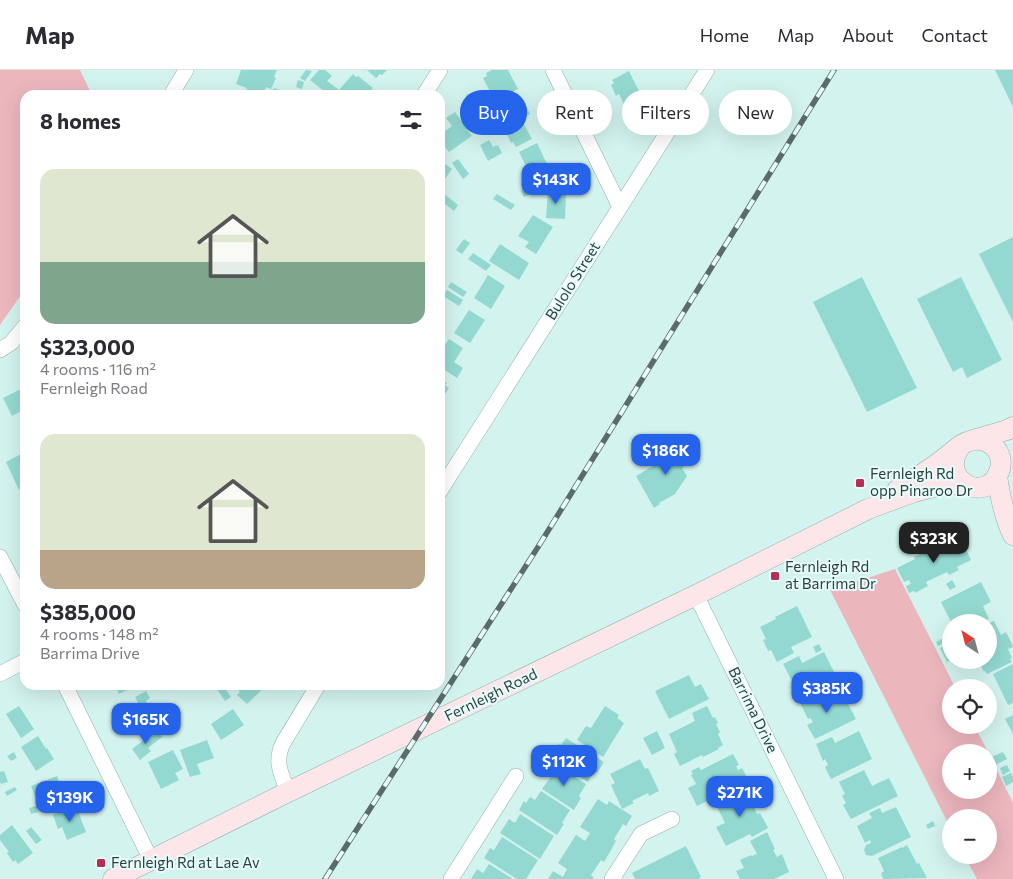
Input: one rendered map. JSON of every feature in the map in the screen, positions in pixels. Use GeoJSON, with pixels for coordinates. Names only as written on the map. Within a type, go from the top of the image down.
{"type":"FeatureCollection","features":[{"type":"Feature","properties":{"kind":"street"},"geometry":{"type":"LineString","coordinates":[[174,90],[186,70]]}},
{"type":"Feature","properties":{"kind":"street"},"geometry":{"type":"LineString","coordinates":[[427,90],[440,70]]}},
{"type":"Feature","properties":{"kind":"street"},"geometry":{"type":"LineString","coordinates":[[553,70],[620,207]]}},
{"type":"Feature","properties":{"kind":"street","name":"Bulolo Street"},"geometry":{"type":"LineString","coordinates":[[445,484],[707,70]]}},
{"type":"Feature","properties":{"kind":"street"},"geometry":{"type":"LineString","coordinates":[[0,350],[11,344],[20,332]]}},
{"type":"Feature","properties":{"kind":"street","name":"Fernleigh Road"},"geometry":{"type":"LineString","coordinates":[[113,879],[288,792],[696,595],[868,509],[966,443],[1013,427]]}},
{"type":"Feature","properties":{"kind":"street"},"geometry":{"type":"LineString","coordinates":[[981,440],[988,442],[995,447],[999,454],[1001,462],[999,473],[1001,499],[1011,530],[956,474],[953,463],[956,451],[966,443],[981,440]]}},
{"type":"Feature","properties":{"kind":"street"},"geometry":{"type":"LineString","coordinates":[[968,485],[980,487],[993,482],[1013,452]]}},
{"type":"Feature","properties":{"kind":"street","name":"Fernleigh Road"},"geometry":{"type":"LineString","coordinates":[[868,509],[933,487],[968,485]]}},
{"type":"Feature","properties":{"kind":"street"},"geometry":{"type":"LineString","coordinates":[[0,557],[20,595]]}},
{"type":"Feature","properties":{"kind":"street","name":"Barrima Drive"},"geometry":{"type":"LineString","coordinates":[[696,595],[836,879]]}},
{"type":"Feature","properties":{"kind":"street"},"geometry":{"type":"LineString","coordinates":[[0,674],[20,664]]}},
{"type":"Feature","properties":{"kind":"street"},"geometry":{"type":"LineString","coordinates":[[67,690],[151,860]]}},
{"type":"Feature","properties":{"kind":"street"},"geometry":{"type":"LineString","coordinates":[[288,792],[279,768],[279,752],[315,690]]}},
{"type":"Feature","properties":{"kind":"street"},"geometry":{"type":"LineString","coordinates":[[451,879],[516,776]]}},
{"type":"Feature","properties":{"kind":"street"},"geometry":{"type":"LineString","coordinates":[[612,879],[642,834],[672,819]]}},
{"type":"Feature","properties":{"kind":"shaded area"},"geometry":{"type":"Polygon","coordinates":[[[0,70],[80,70],[90,90],[20,90],[20,296],[0,325],[0,70]]]}},
{"type":"Feature","properties":{"kind":"shaded area"},"geometry":{"type":"Polygon","coordinates":[[[895,569],[942,661],[942,669],[946,669],[951,679],[942,679],[942,734],[979,734],[984,744],[942,744],[942,799],[997,799],[997,770],[1013,803],[1013,879],[977,879],[969,864],[997,864],[997,809],[942,809],[942,811],[830,590],[895,569]]]}},
{"type":"Feature","properties":{"kind":"building"},"geometry":{"type":"Polygon","coordinates":[[[241,70],[277,70],[271,89],[266,87],[265,90],[246,90],[247,88],[236,84],[241,70]]]}},
{"type":"Feature","properties":{"kind":"building"},"geometry":{"type":"Polygon","coordinates":[[[306,70],[312,71],[305,81],[300,78],[306,70]]]}},
{"type":"Feature","properties":{"kind":"building"},"geometry":{"type":"Polygon","coordinates":[[[319,70],[325,70],[332,76],[327,81],[339,90],[323,90],[310,80],[319,70]]]}},
{"type":"Feature","properties":{"kind":"building"},"geometry":{"type":"Polygon","coordinates":[[[367,70],[387,70],[376,78],[367,70]]]}},
{"type":"Feature","properties":{"kind":"building"},"geometry":{"type":"Polygon","coordinates":[[[492,70],[508,70],[518,89],[489,90],[483,78],[487,76],[486,73],[492,70]]]}},
{"type":"Feature","properties":{"kind":"building"},"geometry":{"type":"Polygon","coordinates":[[[995,70],[1013,70],[1013,107],[995,70]]]}},
{"type":"Feature","properties":{"kind":"building"},"geometry":{"type":"Polygon","coordinates":[[[629,71],[638,90],[622,90],[622,100],[619,94],[616,96],[611,85],[614,83],[612,80],[629,71]]]}},
{"type":"Feature","properties":{"kind":"building"},"geometry":{"type":"Polygon","coordinates":[[[353,74],[373,88],[371,90],[339,90],[353,74]]]}},
{"type":"Feature","properties":{"kind":"building"},"geometry":{"type":"Polygon","coordinates":[[[298,80],[304,82],[302,89],[296,87],[298,80]]]}},
{"type":"Feature","properties":{"kind":"building"},"geometry":{"type":"Polygon","coordinates":[[[455,112],[460,119],[460,135],[472,136],[449,152],[445,147],[445,131],[452,126],[446,118],[455,112]]]}},
{"type":"Feature","properties":{"kind":"building"},"geometry":{"type":"Polygon","coordinates":[[[527,130],[532,139],[516,147],[513,142],[511,143],[507,135],[527,135],[527,130]]]}},
{"type":"Feature","properties":{"kind":"building"},"geometry":{"type":"Polygon","coordinates":[[[489,140],[493,147],[498,145],[502,153],[488,161],[480,145],[489,140]]]}},
{"type":"Feature","properties":{"kind":"building"},"geometry":{"type":"Polygon","coordinates":[[[537,143],[549,168],[531,177],[519,152],[537,143]]]}},
{"type":"Feature","properties":{"kind":"building"},"geometry":{"type":"Polygon","coordinates":[[[458,159],[469,174],[463,179],[452,163],[458,159]]]}},
{"type":"Feature","properties":{"kind":"building"},"geometry":{"type":"Polygon","coordinates":[[[445,164],[452,169],[445,179],[445,164]]]}},
{"type":"Feature","properties":{"kind":"building"},"geometry":{"type":"Polygon","coordinates":[[[538,183],[541,189],[524,197],[521,191],[538,183]]]}},
{"type":"Feature","properties":{"kind":"building"},"geometry":{"type":"Polygon","coordinates":[[[548,190],[566,191],[565,219],[546,218],[548,190]]]}},
{"type":"Feature","properties":{"kind":"building"},"geometry":{"type":"Polygon","coordinates":[[[497,194],[515,205],[511,210],[493,199],[497,194]]]}},
{"type":"Feature","properties":{"kind":"building"},"geometry":{"type":"Polygon","coordinates":[[[445,195],[458,205],[454,211],[445,204],[445,195]]]}},
{"type":"Feature","properties":{"kind":"building"},"geometry":{"type":"Polygon","coordinates":[[[533,215],[553,227],[536,254],[525,247],[529,242],[518,236],[533,215]]]}},
{"type":"Feature","properties":{"kind":"building"},"geometry":{"type":"Polygon","coordinates":[[[1013,237],[1013,322],[979,254],[1013,237]]]}},
{"type":"Feature","properties":{"kind":"building"},"geometry":{"type":"Polygon","coordinates":[[[464,239],[470,243],[462,254],[456,250],[464,239]]]}},
{"type":"Feature","properties":{"kind":"building"},"geometry":{"type":"Polygon","coordinates":[[[500,244],[529,263],[519,280],[489,261],[500,244]]]}},
{"type":"Feature","properties":{"kind":"building"},"geometry":{"type":"Polygon","coordinates":[[[473,253],[491,265],[486,271],[468,259],[473,253]]]}},
{"type":"Feature","properties":{"kind":"building"},"geometry":{"type":"Polygon","coordinates":[[[488,275],[505,286],[491,309],[474,298],[488,275]]]}},
{"type":"Feature","properties":{"kind":"building"},"geometry":{"type":"Polygon","coordinates":[[[862,277],[917,388],[867,412],[813,302],[862,277]]]}},
{"type":"Feature","properties":{"kind":"building"},"geometry":{"type":"Polygon","coordinates":[[[961,277],[1002,360],[967,378],[962,367],[953,372],[917,299],[961,277]]]}},
{"type":"Feature","properties":{"kind":"building"},"geometry":{"type":"Polygon","coordinates":[[[451,282],[467,292],[463,297],[448,287],[451,282]]]}},
{"type":"Feature","properties":{"kind":"building"},"geometry":{"type":"Polygon","coordinates":[[[447,290],[463,300],[459,306],[445,297],[447,290]]]}},
{"type":"Feature","properties":{"kind":"building"},"geometry":{"type":"Polygon","coordinates":[[[469,310],[485,320],[470,343],[454,333],[469,310]]]}},
{"type":"Feature","properties":{"kind":"building"},"geometry":{"type":"Polygon","coordinates":[[[449,339],[463,348],[454,362],[463,368],[457,378],[445,370],[445,345],[449,339]]]}},
{"type":"Feature","properties":{"kind":"building"},"geometry":{"type":"Polygon","coordinates":[[[445,385],[449,388],[445,394],[445,385]]]}},
{"type":"Feature","properties":{"kind":"building"},"geometry":{"type":"Polygon","coordinates":[[[20,390],[20,412],[12,416],[3,398],[20,390]]]}},
{"type":"Feature","properties":{"kind":"building"},"geometry":{"type":"Polygon","coordinates":[[[683,442],[685,447],[688,445],[695,458],[683,465],[684,467],[682,468],[687,476],[675,494],[654,508],[636,476],[678,451],[675,447],[683,442]]]}},
{"type":"Feature","properties":{"kind":"building"},"geometry":{"type":"Polygon","coordinates":[[[20,455],[19,490],[6,462],[20,455]]]}},
{"type":"Feature","properties":{"kind":"building"},"geometry":{"type":"Polygon","coordinates":[[[959,535],[971,560],[957,567],[959,570],[949,575],[947,572],[926,582],[928,586],[915,593],[914,591],[909,593],[906,586],[911,584],[909,580],[904,582],[897,568],[915,559],[914,557],[959,535]]]}},
{"type":"Feature","properties":{"kind":"building"},"geometry":{"type":"Polygon","coordinates":[[[952,580],[956,587],[950,590],[946,584],[952,580]]]}},
{"type":"Feature","properties":{"kind":"building"},"geometry":{"type":"Polygon","coordinates":[[[981,582],[991,602],[983,606],[987,614],[947,614],[941,602],[981,582]]]}},
{"type":"Feature","properties":{"kind":"building"},"geometry":{"type":"Polygon","coordinates":[[[797,606],[812,637],[791,647],[794,653],[777,662],[771,650],[768,651],[763,640],[766,639],[760,627],[797,606]]]}},
{"type":"Feature","properties":{"kind":"building"},"geometry":{"type":"Polygon","coordinates":[[[998,629],[1001,635],[1006,632],[1013,646],[1008,649],[1012,662],[998,669],[998,629]]]}},
{"type":"Feature","properties":{"kind":"building"},"geometry":{"type":"Polygon","coordinates":[[[942,639],[942,644],[938,646],[936,642],[942,639]]]}},
{"type":"Feature","properties":{"kind":"building"},"geometry":{"type":"Polygon","coordinates":[[[819,644],[822,650],[816,653],[813,647],[819,644]]]}},
{"type":"Feature","properties":{"kind":"building"},"geometry":{"type":"Polygon","coordinates":[[[824,652],[838,680],[798,700],[792,688],[796,686],[783,664],[799,656],[802,663],[824,652]]]}},
{"type":"Feature","properties":{"kind":"building"},"geometry":{"type":"Polygon","coordinates":[[[1013,664],[1013,703],[1008,705],[993,674],[1013,664]]]}},
{"type":"Feature","properties":{"kind":"building"},"geometry":{"type":"Polygon","coordinates":[[[982,669],[997,669],[987,674],[982,669]]]}},
{"type":"Feature","properties":{"kind":"building"},"geometry":{"type":"Polygon","coordinates":[[[689,675],[695,687],[701,684],[709,699],[669,719],[655,691],[689,675]]]}},
{"type":"Feature","properties":{"kind":"building"},"geometry":{"type":"Polygon","coordinates":[[[117,690],[127,690],[119,694],[117,690]]]}},
{"type":"Feature","properties":{"kind":"building"},"geometry":{"type":"Polygon","coordinates":[[[217,690],[226,690],[231,697],[225,701],[217,690]]]}},
{"type":"Feature","properties":{"kind":"building"},"geometry":{"type":"Polygon","coordinates":[[[238,690],[262,690],[247,704],[237,695],[240,692],[238,690]]]}},
{"type":"Feature","properties":{"kind":"building"},"geometry":{"type":"Polygon","coordinates":[[[146,691],[150,698],[146,701],[156,721],[146,725],[150,733],[144,736],[140,728],[135,731],[128,716],[131,715],[129,710],[139,705],[135,697],[146,691]]]}},
{"type":"Feature","properties":{"kind":"building"},"geometry":{"type":"Polygon","coordinates":[[[841,693],[856,719],[815,739],[807,725],[813,722],[810,718],[808,719],[800,703],[817,695],[820,701],[841,693]]]}},
{"type":"Feature","properties":{"kind":"building"},"geometry":{"type":"Polygon","coordinates":[[[19,706],[34,729],[21,738],[6,714],[19,706]]]}},
{"type":"Feature","properties":{"kind":"building"},"geometry":{"type":"Polygon","coordinates":[[[605,706],[619,715],[617,718],[624,723],[603,757],[577,740],[586,726],[591,728],[605,706]]]}},
{"type":"Feature","properties":{"kind":"building"},"geometry":{"type":"Polygon","coordinates":[[[707,706],[718,723],[716,724],[720,732],[718,734],[723,745],[703,757],[702,755],[680,766],[674,754],[677,752],[669,734],[695,721],[692,713],[707,706]]]}},
{"type":"Feature","properties":{"kind":"building"},"geometry":{"type":"Polygon","coordinates":[[[233,709],[244,725],[221,740],[211,724],[233,709]]]}},
{"type":"Feature","properties":{"kind":"building"},"geometry":{"type":"Polygon","coordinates":[[[1013,715],[1013,734],[1005,719],[1013,715]]]}},
{"type":"Feature","properties":{"kind":"building"},"geometry":{"type":"Polygon","coordinates":[[[157,730],[162,737],[148,748],[151,751],[140,760],[132,749],[157,730]]]}},
{"type":"Feature","properties":{"kind":"building"},"geometry":{"type":"Polygon","coordinates":[[[657,731],[665,748],[652,755],[643,738],[657,731]]]}},
{"type":"Feature","properties":{"kind":"building"},"geometry":{"type":"Polygon","coordinates":[[[859,731],[872,759],[831,779],[825,767],[828,765],[825,759],[823,761],[816,744],[832,737],[835,743],[859,731]]]}},
{"type":"Feature","properties":{"kind":"building"},"geometry":{"type":"Polygon","coordinates":[[[38,736],[54,759],[36,771],[21,747],[38,736]]]}},
{"type":"Feature","properties":{"kind":"building"},"geometry":{"type":"Polygon","coordinates":[[[566,738],[604,762],[597,773],[594,771],[588,782],[552,759],[557,752],[554,750],[558,744],[561,745],[566,738]]]}},
{"type":"Feature","properties":{"kind":"building"},"geometry":{"type":"Polygon","coordinates":[[[207,740],[214,758],[197,764],[201,774],[190,777],[180,750],[207,740]]]}},
{"type":"Feature","properties":{"kind":"building"},"geometry":{"type":"Polygon","coordinates":[[[173,750],[183,769],[175,773],[179,780],[161,789],[148,762],[173,750]]]}},
{"type":"Feature","properties":{"kind":"building"},"geometry":{"type":"Polygon","coordinates":[[[14,752],[17,758],[11,761],[7,756],[14,752]]]}},
{"type":"Feature","properties":{"kind":"building"},"geometry":{"type":"Polygon","coordinates":[[[1003,752],[1007,759],[997,764],[997,754],[1003,752]]]}},
{"type":"Feature","properties":{"kind":"building"},"geometry":{"type":"Polygon","coordinates":[[[733,754],[739,765],[736,766],[738,770],[742,768],[751,785],[732,794],[730,790],[697,806],[688,788],[696,784],[691,771],[699,767],[701,770],[733,754]]]}},
{"type":"Feature","properties":{"kind":"building"},"geometry":{"type":"Polygon","coordinates":[[[640,759],[645,769],[648,768],[659,791],[649,796],[648,793],[632,801],[634,803],[622,809],[611,785],[615,783],[610,774],[640,759]]]}},
{"type":"Feature","properties":{"kind":"building"},"geometry":{"type":"Polygon","coordinates":[[[553,764],[586,784],[574,810],[542,789],[551,776],[547,773],[553,764]]]}},
{"type":"Feature","properties":{"kind":"building"},"geometry":{"type":"Polygon","coordinates":[[[1007,765],[1010,771],[1003,775],[1000,768],[1007,765]]]}},
{"type":"Feature","properties":{"kind":"building"},"geometry":{"type":"Polygon","coordinates":[[[864,770],[872,786],[889,778],[898,796],[851,819],[843,805],[846,803],[842,796],[845,794],[839,782],[864,770]]]}},
{"type":"Feature","properties":{"kind":"building"},"geometry":{"type":"Polygon","coordinates":[[[4,771],[8,782],[1,784],[0,772],[4,771]]]}},
{"type":"Feature","properties":{"kind":"building"},"geometry":{"type":"Polygon","coordinates":[[[1011,773],[1013,782],[1006,786],[1002,777],[1011,773]]]}},
{"type":"Feature","properties":{"kind":"building"},"geometry":{"type":"Polygon","coordinates":[[[57,776],[61,787],[65,785],[71,801],[48,810],[44,799],[37,801],[31,786],[57,776]]]}},
{"type":"Feature","properties":{"kind":"building"},"geometry":{"type":"Polygon","coordinates":[[[15,787],[17,790],[7,796],[5,792],[15,787]]]}},
{"type":"Feature","properties":{"kind":"building"},"geometry":{"type":"Polygon","coordinates":[[[749,789],[758,805],[754,807],[757,814],[760,813],[768,828],[752,837],[750,834],[726,846],[716,827],[725,823],[716,805],[749,789]]]}},
{"type":"Feature","properties":{"kind":"building"},"geometry":{"type":"Polygon","coordinates":[[[541,791],[570,810],[557,835],[519,810],[524,801],[526,803],[530,797],[535,800],[541,791]]]}},
{"type":"Feature","properties":{"kind":"building"},"geometry":{"type":"Polygon","coordinates":[[[598,799],[607,805],[609,801],[632,816],[626,826],[623,824],[604,862],[601,860],[591,875],[594,877],[592,879],[548,879],[553,871],[563,877],[567,869],[558,863],[576,835],[585,841],[590,833],[580,827],[598,799]]]}},
{"type":"Feature","properties":{"kind":"building"},"geometry":{"type":"Polygon","coordinates":[[[36,806],[38,812],[31,814],[29,808],[36,806]]]}},
{"type":"Feature","properties":{"kind":"building"},"geometry":{"type":"Polygon","coordinates":[[[76,806],[86,832],[67,840],[62,827],[58,829],[53,815],[76,806]]]}},
{"type":"Feature","properties":{"kind":"building"},"geometry":{"type":"Polygon","coordinates":[[[896,807],[911,837],[872,856],[866,855],[864,850],[866,845],[871,843],[870,840],[865,843],[857,826],[872,818],[869,813],[880,808],[882,813],[896,807]]]}},
{"type":"Feature","properties":{"kind":"building"},"geometry":{"type":"Polygon","coordinates":[[[520,814],[554,836],[540,859],[500,833],[509,819],[515,823],[520,814]]]}},
{"type":"Feature","properties":{"kind":"building"},"geometry":{"type":"Polygon","coordinates":[[[933,821],[935,826],[928,829],[926,825],[933,821]]]}},
{"type":"Feature","properties":{"kind":"building"},"geometry":{"type":"Polygon","coordinates":[[[12,825],[33,853],[18,864],[15,860],[13,862],[7,853],[9,852],[0,840],[0,835],[12,825]]]}},
{"type":"Feature","properties":{"kind":"building"},"geometry":{"type":"Polygon","coordinates":[[[31,827],[42,840],[36,844],[26,831],[31,827]]]}},
{"type":"Feature","properties":{"kind":"building"},"geometry":{"type":"Polygon","coordinates":[[[767,832],[775,849],[773,850],[777,857],[782,854],[789,872],[774,879],[740,879],[736,871],[744,868],[740,860],[757,854],[750,841],[767,832]]]}},
{"type":"Feature","properties":{"kind":"building"},"geometry":{"type":"Polygon","coordinates":[[[502,837],[538,860],[526,879],[517,879],[484,858],[490,848],[494,850],[502,837]]]}},
{"type":"Feature","properties":{"kind":"building"},"geometry":{"type":"Polygon","coordinates":[[[907,845],[927,878],[883,879],[881,873],[884,871],[878,858],[907,845]]]}},
{"type":"Feature","properties":{"kind":"building"},"geometry":{"type":"Polygon","coordinates":[[[686,846],[701,877],[698,879],[635,879],[632,873],[686,846]]]}},
{"type":"Feature","properties":{"kind":"building"},"geometry":{"type":"Polygon","coordinates":[[[489,864],[513,879],[471,879],[477,869],[483,873],[489,864]]]}},
{"type":"Feature","properties":{"kind":"railway"},"geometry":{"type":"LineString","coordinates":[[325,879],[538,547],[834,70]]}},
{"type":"Feature","properties":{"kind":"place","name":"Fernleigh Rd opp Pinaroo Dr"},"geometry":{"type":"Point","coordinates":[860,483]}},
{"type":"Feature","properties":{"kind":"place","name":"Fernleigh Rd at Barrima Dr"},"geometry":{"type":"Point","coordinates":[775,576]}},
{"type":"Feature","properties":{"kind":"place","name":"Fernleigh Rd at Lae Av"},"geometry":{"type":"Point","coordinates":[101,863]}}]}
